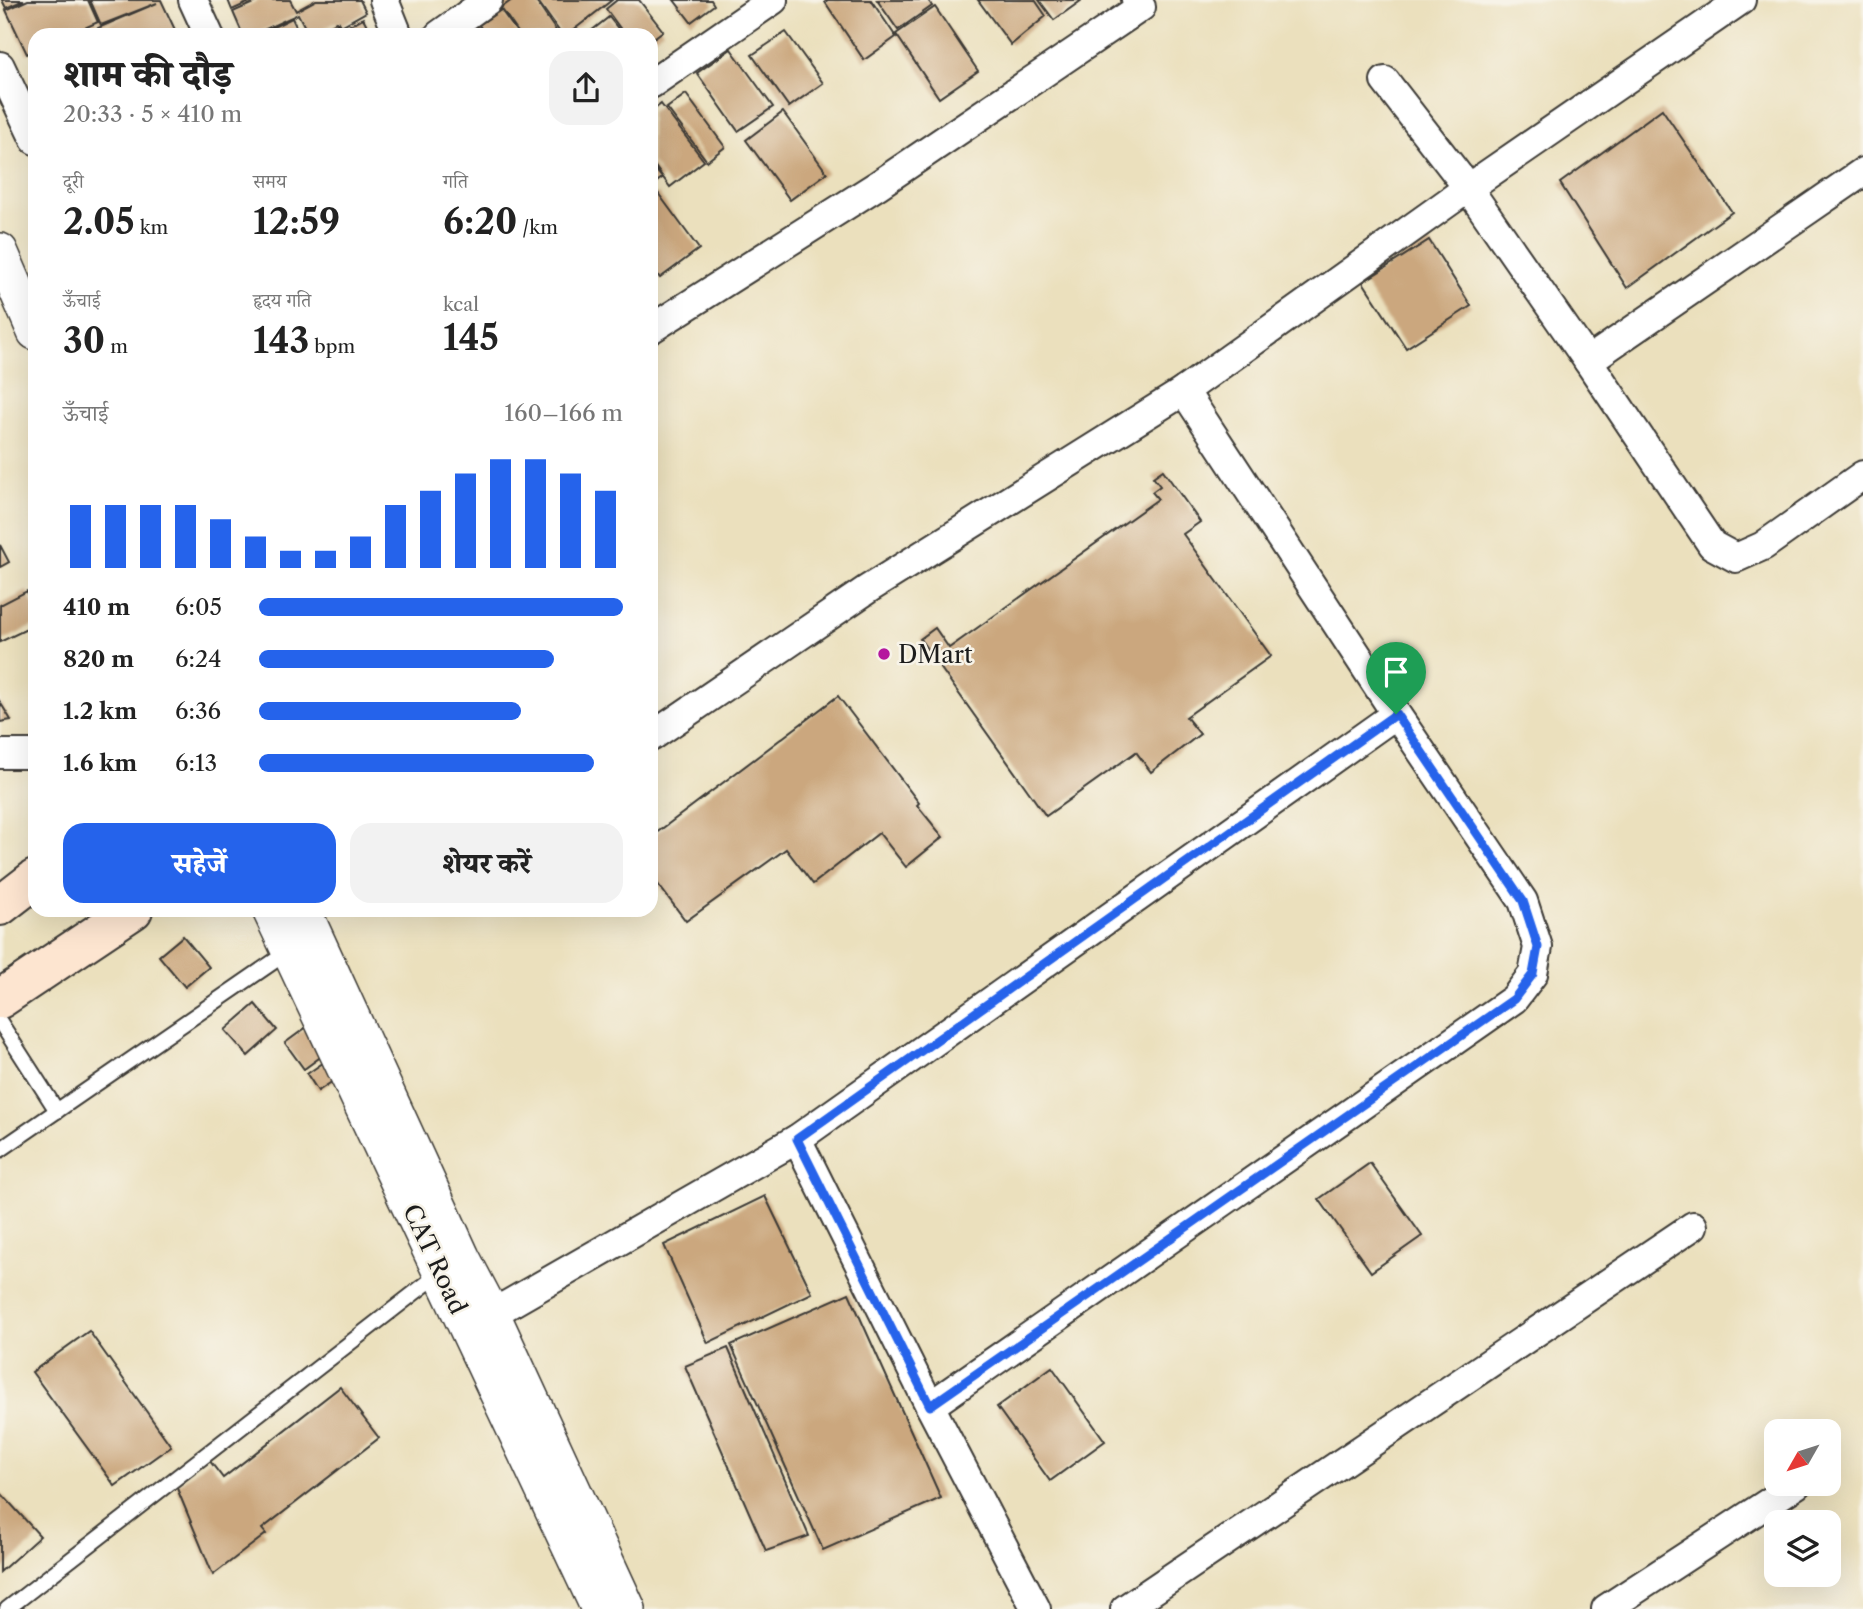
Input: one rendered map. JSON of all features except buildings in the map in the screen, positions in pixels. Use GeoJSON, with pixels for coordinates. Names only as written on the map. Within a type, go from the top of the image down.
{"type":"FeatureCollection","features":[{"type":"Feature","properties":{"kind":"main road"},"geometry":{"type":"LineString","coordinates":[[0,906],[28,884]]}},
{"type":"Feature","properties":{"kind":"main road"},"geometry":{"type":"LineString","coordinates":[[0,999],[123,917]]}},
{"type":"Feature","properties":{"kind":"street"},"geometry":{"type":"LineString","coordinates":[[192,0],[206,28]]}},
{"type":"Feature","properties":{"kind":"street"},"geometry":{"type":"LineString","coordinates":[[384,0],[395,28]]}},
{"type":"Feature","properties":{"kind":"street"},"geometry":{"type":"LineString","coordinates":[[449,28],[488,0]]}},
{"type":"Feature","properties":{"kind":"street"},"geometry":{"type":"LineString","coordinates":[[658,79],[773,0]]}},
{"type":"Feature","properties":{"kind":"street"},"geometry":{"type":"LineString","coordinates":[[658,732],[868,589],[1184,391],[1468,188],[1741,0]]}},
{"type":"Feature","properties":{"kind":"street"},"geometry":{"type":"LineString","coordinates":[[658,325],[878,185],[1143,2]]}},
{"type":"Feature","properties":{"kind":"street"},"geometry":{"type":"LineString","coordinates":[[0,66],[28,125]]}},
{"type":"Feature","properties":{"kind":"street"},"geometry":{"type":"LineString","coordinates":[[1385,81],[1468,188],[1713,545],[1736,558],[1763,546],[1863,475]]}},
{"type":"Feature","properties":{"kind":"street"},"geometry":{"type":"LineString","coordinates":[[1588,361],[1863,172]]}},
{"type":"Feature","properties":{"kind":"street"},"geometry":{"type":"LineString","coordinates":[[0,251],[28,316]]}},
{"type":"Feature","properties":{"kind":"street"},"geometry":{"type":"LineString","coordinates":[[930,1406],[1514,999],[1533,974],[1538,947],[1523,901],[1396,714],[1184,391]]}},
{"type":"Feature","properties":{"kind":"street"},"geometry":{"type":"LineString","coordinates":[[480,1321],[797,1139],[1396,714]]}},
{"type":"Feature","properties":{"kind":"street"},"geometry":{"type":"LineString","coordinates":[[0,754],[28,754]]}},
{"type":"Feature","properties":{"kind":"street","name":"CAT Road"},"geometry":{"type":"LineString","coordinates":[[279,917],[302,936],[452,1264],[628,1609]]}},
{"type":"Feature","properties":{"kind":"street"},"geometry":{"type":"LineString","coordinates":[[797,1139],[930,1406],[1036,1609]]}},
{"type":"Feature","properties":{"kind":"street"},"geometry":{"type":"LineString","coordinates":[[1125,1609],[1693,1226]]}},
{"type":"Feature","properties":{"kind":"street","name":"CAT Road"},"geometry":{"type":"LineString","coordinates":[[480,1321],[599,1609]]}},
{"type":"Feature","properties":{"kind":"street"},"geometry":{"type":"LineString","coordinates":[[1606,1609],[1779,1496]]}},
{"type":"Feature","properties":{"kind":"lane"},"geometry":{"type":"LineString","coordinates":[[0,1150],[302,936]]}},
{"type":"Feature","properties":{"kind":"lane"},"geometry":{"type":"LineString","coordinates":[[0,1022],[57,1111]]}},
{"type":"Feature","properties":{"kind":"lane"},"geometry":{"type":"LineString","coordinates":[[7,1609],[452,1264]]}},
{"type":"Feature","properties":{"kind":"place","name":"DMart"},"geometry":{"type":"Point","coordinates":[884,654]}},
{"type":"Feature","properties":{"kind":"route"},"geometry":{"type":"LineString","coordinates":[[1396,714],[1523,901],[1538,947],[1533,974],[1514,999],[930,1406],[797,1139],[1396,714]]}}]}
